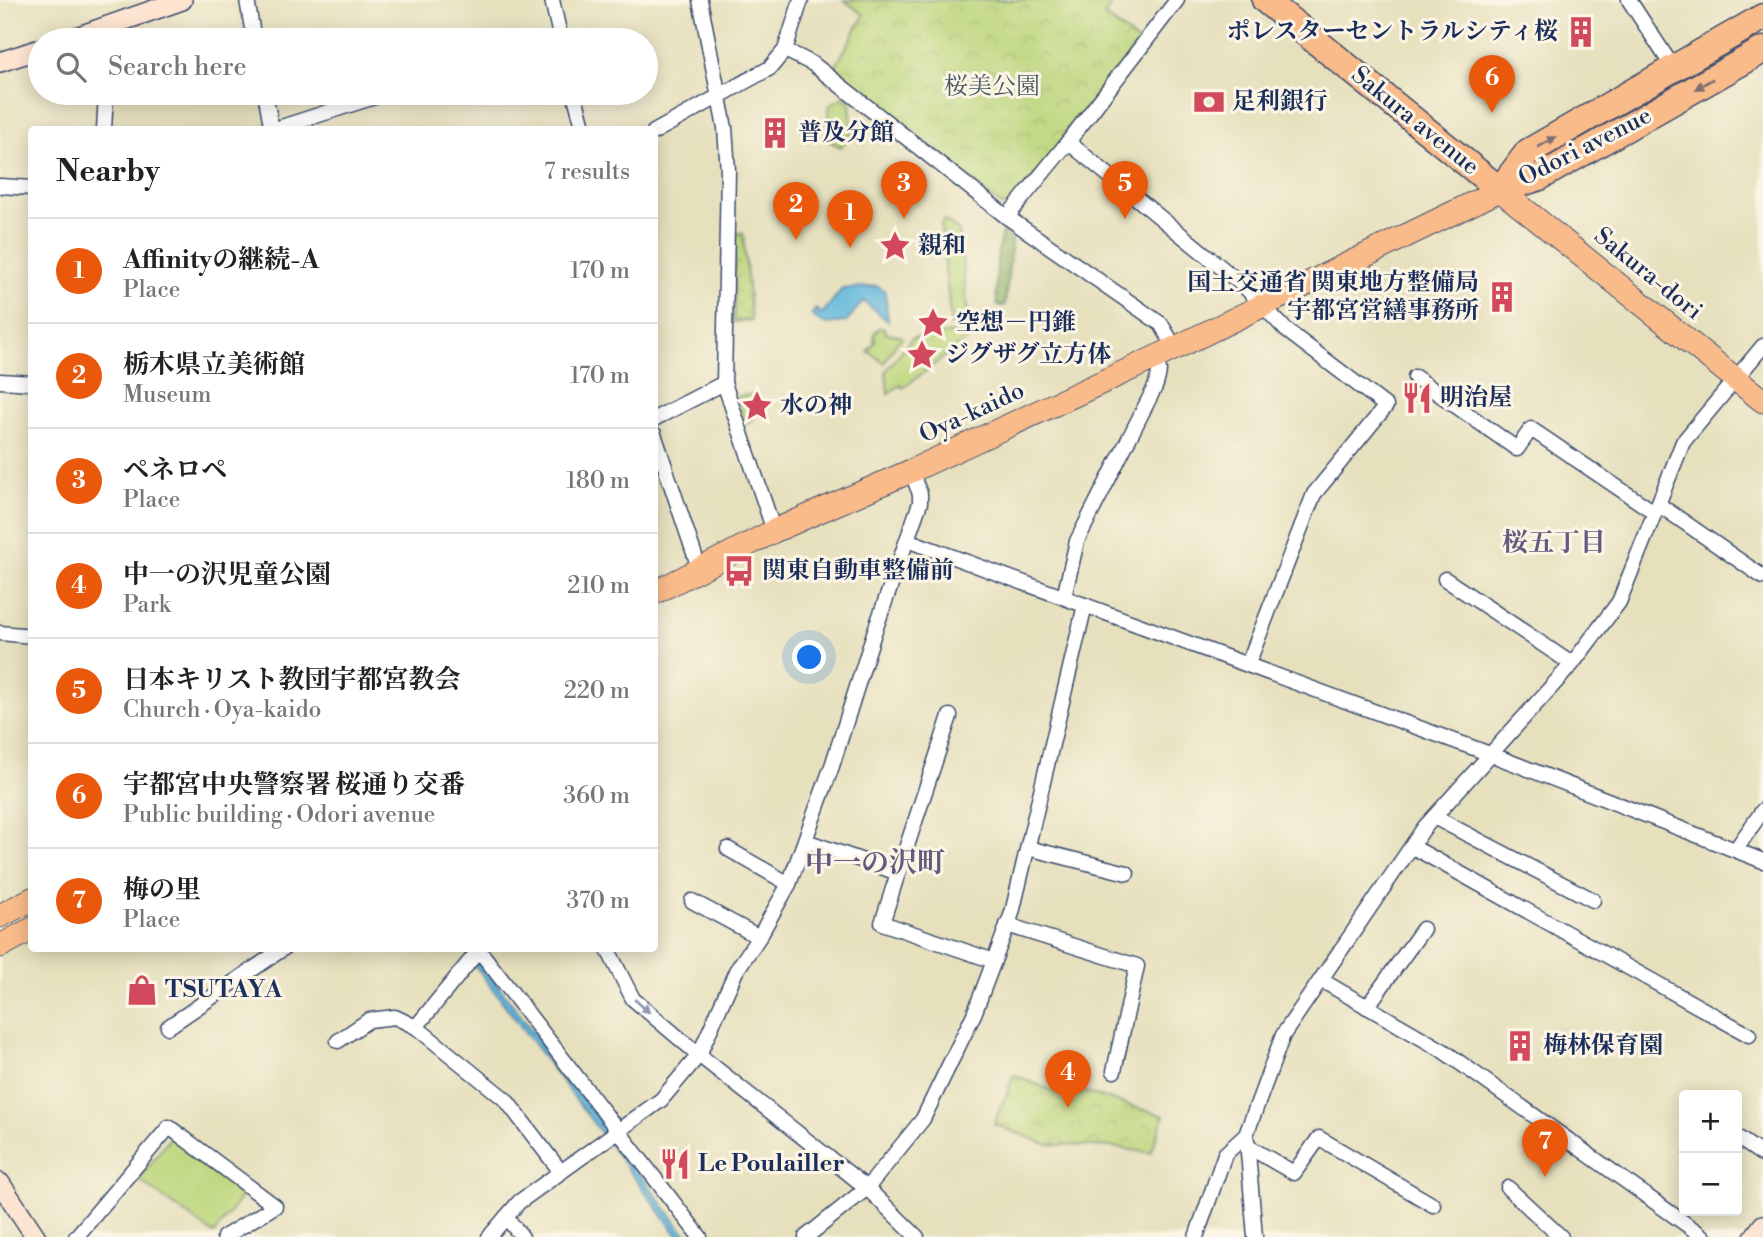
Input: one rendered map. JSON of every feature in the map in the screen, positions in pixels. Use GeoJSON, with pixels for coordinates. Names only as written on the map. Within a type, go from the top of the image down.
{"type":"FeatureCollection","features":[{"type":"Feature","properties":{"kind":"highway","name":"Sakura avenue"},"geometry":{"type":"LineString","coordinates":[[1265,0],[1500,190]]}},
{"type":"Feature","properties":{"kind":"highway","name":"Odori avenue"},"geometry":{"type":"LineString","coordinates":[[1500,190],[1528,152],[1763,17]]}},
{"type":"Feature","properties":{"kind":"highway","name":"Odori avenue"},"geometry":{"type":"LineString","coordinates":[[1500,190],[1540,177],[1763,50]]}},
{"type":"Feature","properties":{"kind":"main road","name":"Oya-kaido"},"geometry":{"type":"LineString","coordinates":[[658,591],[774,531],[911,471],[1166,352],[1500,190]]}},
{"type":"Feature","properties":{"kind":"main road","name":"Sakura-dori"},"geometry":{"type":"LineString","coordinates":[[1500,190],[1763,401]]}},
{"type":"Feature","properties":{"kind":"main road"},"geometry":{"type":"LineString","coordinates":[[0,916],[28,901]]}},
{"type":"Feature","properties":{"kind":"main road"},"geometry":{"type":"LineString","coordinates":[[0,946],[28,931]]}},
{"type":"Feature","properties":{"kind":"street"},"geometry":{"type":"LineString","coordinates":[[123,28],[182,0]]}},
{"type":"Feature","properties":{"kind":"street"},"geometry":{"type":"LineString","coordinates":[[247,0],[252,28]]}},
{"type":"Feature","properties":{"kind":"street"},"geometry":{"type":"LineString","coordinates":[[551,0],[555,28]]}},
{"type":"Feature","properties":{"kind":"street"},"geometry":{"type":"LineString","coordinates":[[700,0],[725,128],[728,171],[724,383],[774,531]]}},
{"type":"Feature","properties":{"kind":"street"},"geometry":{"type":"LineString","coordinates":[[658,130],[770,68],[785,50],[801,0]]}},
{"type":"Feature","properties":{"kind":"street"},"geometry":{"type":"LineString","coordinates":[[1007,217],[1177,0]]}},
{"type":"Feature","properties":{"kind":"street"},"geometry":{"type":"LineString","coordinates":[[1629,0],[1674,69]]}},
{"type":"Feature","properties":{"kind":"street"},"geometry":{"type":"LineString","coordinates":[[785,50],[813,64],[1007,217],[1161,324],[1166,352],[1160,364],[1160,373],[1077,541],[1064,597]]}},
{"type":"Feature","properties":{"kind":"street"},"geometry":{"type":"LineString","coordinates":[[0,62],[28,53]]}},
{"type":"Feature","properties":{"kind":"street"},"geometry":{"type":"LineString","coordinates":[[104,126],[105,105]]}},
{"type":"Feature","properties":{"kind":"street"},"geometry":{"type":"LineString","coordinates":[[267,105],[271,126]]}},
{"type":"Feature","properties":{"kind":"street"},"geometry":{"type":"LineString","coordinates":[[284,126],[350,105]]}},
{"type":"Feature","properties":{"kind":"street"},"geometry":{"type":"LineString","coordinates":[[577,105],[583,126]]}},
{"type":"Feature","properties":{"kind":"street"},"geometry":{"type":"LineString","coordinates":[[1068,142],[1245,287],[1286,330],[1386,406],[1314,494],[1248,664]]}},
{"type":"Feature","properties":{"kind":"street"},"geometry":{"type":"LineString","coordinates":[[0,186],[28,188]]}},
{"type":"Feature","properties":{"kind":"street"},"geometry":{"type":"LineString","coordinates":[[1255,1237],[1247,1140],[1283,1035],[1434,817],[1572,664],[1619,602],[1683,442],[1763,346]]}},
{"type":"Feature","properties":{"kind":"street"},"geometry":{"type":"LineString","coordinates":[[1415,377],[1517,449],[1531,429],[1763,577]]}},
{"type":"Feature","properties":{"kind":"street"},"geometry":{"type":"LineString","coordinates":[[0,380],[28,383]]}},
{"type":"Feature","properties":{"kind":"street"},"geometry":{"type":"LineString","coordinates":[[658,417],[724,383]]}},
{"type":"Feature","properties":{"kind":"street"},"geometry":{"type":"LineString","coordinates":[[658,446],[699,568]]}},
{"type":"Feature","properties":{"kind":"street"},"geometry":{"type":"LineString","coordinates":[[489,1237],[519,1202],[661,1100],[699,1055],[736,971],[789,884],[806,841],[920,503],[920,494],[911,471]]}},
{"type":"Feature","properties":{"kind":"street"},"geometry":{"type":"LineString","coordinates":[[907,540],[1490,754],[1763,861]]}},
{"type":"Feature","properties":{"kind":"street"},"geometry":{"type":"LineString","coordinates":[[1445,579],[1572,664]]}},
{"type":"Feature","properties":{"kind":"street"},"geometry":{"type":"LineString","coordinates":[[806,1237],[867,1188],[923,1119],[974,1014],[1007,925],[1028,848],[1085,605]]}},
{"type":"Feature","properties":{"kind":"street"},"geometry":{"type":"LineString","coordinates":[[0,633],[28,636]]}},
{"type":"Feature","properties":{"kind":"street"},"geometry":{"type":"LineString","coordinates":[[950,716],[882,923],[994,961]]}},
{"type":"Feature","properties":{"kind":"street"},"geometry":{"type":"LineString","coordinates":[[1736,849],[1763,810]]}},
{"type":"Feature","properties":{"kind":"street"},"geometry":{"type":"LineString","coordinates":[[1434,817],[1593,900]]}},
{"type":"Feature","properties":{"kind":"street"},"geometry":{"type":"LineString","coordinates":[[806,841],[898,873]]}},
{"type":"Feature","properties":{"kind":"street"},"geometry":{"type":"LineString","coordinates":[[1413,847],[1749,1035]]}},
{"type":"Feature","properties":{"kind":"street"},"geometry":{"type":"LineString","coordinates":[[1028,848],[1126,873]]}},
{"type":"Feature","properties":{"kind":"street"},"geometry":{"type":"LineString","coordinates":[[728,849],[789,884]]}},
{"type":"Feature","properties":{"kind":"street"},"geometry":{"type":"LineString","coordinates":[[692,901],[759,937]]}},
{"type":"Feature","properties":{"kind":"street"},"geometry":{"type":"LineString","coordinates":[[1007,925],[1137,966],[1114,1071]]}},
{"type":"Feature","properties":{"kind":"street"},"geometry":{"type":"LineString","coordinates":[[1367,1007],[1423,929]]}},
{"type":"Feature","properties":{"kind":"street"},"geometry":{"type":"LineString","coordinates":[[169,1027],[278,952]]}},
{"type":"Feature","properties":{"kind":"street"},"geometry":{"type":"LineString","coordinates":[[416,1027],[475,952]]}},
{"type":"Feature","properties":{"kind":"street"},"geometry":{"type":"LineString","coordinates":[[479,952],[699,1237]]}},
{"type":"Feature","properties":{"kind":"street"},"geometry":{"type":"LineString","coordinates":[[609,952],[634,999],[699,1055],[867,1188],[917,1237]]}},
{"type":"Feature","properties":{"kind":"street"},"geometry":{"type":"LineString","coordinates":[[1321,981],[1442,1050],[1704,1237]]}},
{"type":"Feature","properties":{"kind":"street"},"geometry":{"type":"LineString","coordinates":[[338,1041],[369,1020],[395,1017],[416,1027],[506,1100],[561,1172]]}},
{"type":"Feature","properties":{"kind":"street"},"geometry":{"type":"LineString","coordinates":[[76,1237],[169,1127],[275,1206],[224,1237]]}},
{"type":"Feature","properties":{"kind":"street"},"geometry":{"type":"LineString","coordinates":[[1247,1140],[1294,1173],[1319,1138],[1433,1205]]}},
{"type":"Feature","properties":{"kind":"street"},"geometry":{"type":"LineString","coordinates":[[1196,1237],[1225,1154],[1247,1140]]}},
{"type":"Feature","properties":{"kind":"street"},"geometry":{"type":"LineString","coordinates":[[1742,1140],[1763,1155]]}},
{"type":"Feature","properties":{"kind":"street"},"geometry":{"type":"LineString","coordinates":[[0,1183],[36,1237]]}},
{"type":"Feature","properties":{"kind":"street"},"geometry":{"type":"LineString","coordinates":[[1508,1188],[1561,1237]]}},
{"type":"Feature","properties":{"kind":"street"},"geometry":{"type":"LineString","coordinates":[[506,1217],[522,1237]]}},
{"type":"Feature","properties":{"kind":"green space","name":"桜美公園"},"geometry":{"type":"Polygon","coordinates":[[[844,0],[1115,0],[1104,15],[1139,43],[1011,205],[1002,206],[833,71],[864,15],[844,0]]]}},
{"type":"Feature","properties":{"kind":"green space"},"geometry":{"type":"Polygon","coordinates":[[[844,96],[850,102],[852,132],[841,147],[828,141],[829,137],[826,135],[830,105],[844,96]]]}},
{"type":"Feature","properties":{"kind":"green space"},"geometry":{"type":"Polygon","coordinates":[[[944,220],[959,231],[969,324],[951,326],[941,225],[944,220]]]}},
{"type":"Feature","properties":{"kind":"green space"},"geometry":{"type":"Polygon","coordinates":[[[1007,224],[1013,228],[1005,305],[1001,307],[997,305],[997,262],[1000,239],[1007,224]]]}},
{"type":"Feature","properties":{"kind":"green space"},"geometry":{"type":"Polygon","coordinates":[[[743,233],[751,320],[734,322],[735,234],[743,233]]]}},
{"type":"Feature","properties":{"kind":"green space"},"geometry":{"type":"Polygon","coordinates":[[[884,328],[885,333],[901,336],[902,339],[897,342],[884,363],[868,351],[875,342],[875,332],[884,328]]]}},
{"type":"Feature","properties":{"kind":"green space"},"geometry":{"type":"Polygon","coordinates":[[[980,330],[903,388],[900,385],[888,394],[886,371],[912,338],[980,330]]]}},
{"type":"Feature","properties":{"kind":"green space"},"geometry":{"type":"Polygon","coordinates":[[[758,394],[760,409],[749,423],[744,423],[737,396],[758,394]]]}},
{"type":"Feature","properties":{"kind":"green space"},"geometry":{"type":"Polygon","coordinates":[[[1014,1075],[1060,1094],[1065,1086],[1164,1116],[1151,1153],[1112,1147],[1045,1144],[994,1124],[1014,1075]]]}},
{"type":"Feature","properties":{"kind":"green space"},"geometry":{"type":"Polygon","coordinates":[[[171,1136],[246,1190],[214,1234],[139,1180],[171,1136]]]}},
{"type":"Feature","properties":{"kind":"water"},"geometry":{"type":"Polygon","coordinates":[[[877,286],[885,291],[888,321],[863,301],[846,322],[824,324],[811,315],[816,309],[822,314],[842,289],[877,286]]]}},
{"type":"Feature","properties":{"kind":"water"},"geometry":{"type":"Polygon","coordinates":[[[478,959],[687,1237],[679,1237],[474,964],[478,959]]]}},
{"type":"Feature","properties":{"kind":"place","name":"ポレスターセントラルシティ桜"},"geometry":{"type":"Point","coordinates":[1581,32]}},
{"type":"Feature","properties":{"kind":"place","name":"足利銀行"},"geometry":{"type":"Point","coordinates":[1209,102]}},
{"type":"Feature","properties":{"kind":"place","name":"宇都宮中央警察署 桜通り交番"},"geometry":{"type":"Point","coordinates":[1492,113]}},
{"type":"Feature","properties":{"kind":"place","name":"普及分館"},"geometry":{"type":"Point","coordinates":[775,133]}},
{"type":"Feature","properties":{"kind":"place","name":"ペネロペ"},"geometry":{"type":"Point","coordinates":[904,219]}},
{"type":"Feature","properties":{"kind":"place","name":"日本キリスト教団宇都宮教会"},"geometry":{"type":"Point","coordinates":[1125,219]}},
{"type":"Feature","properties":{"kind":"place","name":"栃木県立美術館"},"geometry":{"type":"Point","coordinates":[796,240]}},
{"type":"Feature","properties":{"kind":"place","name":"親和"},"geometry":{"type":"Point","coordinates":[895,246]}},
{"type":"Feature","properties":{"kind":"place","name":"Affinityの継続-A"},"geometry":{"type":"Point","coordinates":[850,248]}},
{"type":"Feature","properties":{"kind":"place","name":"国土交通省 関東地方整備局 宇都宮営繕事務所"},"geometry":{"type":"Point","coordinates":[1502,297]}},
{"type":"Feature","properties":{"kind":"place","name":"空想－円錐"},"geometry":{"type":"Point","coordinates":[933,323]}},
{"type":"Feature","properties":{"kind":"place","name":"ジグザグ立方体"},"geometry":{"type":"Point","coordinates":[922,355]}},
{"type":"Feature","properties":{"kind":"place","name":"明治屋"},"geometry":{"type":"Point","coordinates":[1417,398]}},
{"type":"Feature","properties":{"kind":"place","name":"水の神"},"geometry":{"type":"Point","coordinates":[757,406]}},
{"type":"Feature","properties":{"kind":"place","name":"関東自動車整備前"},"geometry":{"type":"Point","coordinates":[739,571]}},
{"type":"Feature","properties":{"kind":"place","name":"TSUTAYA"},"geometry":{"type":"Point","coordinates":[142,990]}},
{"type":"Feature","properties":{"kind":"place","name":"梅林保育園"},"geometry":{"type":"Point","coordinates":[1520,1046]}},
{"type":"Feature","properties":{"kind":"place","name":"中一の沢児童公園"},"geometry":{"type":"Point","coordinates":[1068,1108]}},
{"type":"Feature","properties":{"kind":"place","name":"Le Poulailler"},"geometry":{"type":"Point","coordinates":[675,1164]}},
{"type":"Feature","properties":{"kind":"place","name":"梅の里"},"geometry":{"type":"Point","coordinates":[1545,1177]}},
{"type":"Feature","properties":{"kind":"district","name":"桜五丁目"},"geometry":{"type":"Point","coordinates":[1554,543]}},
{"type":"Feature","properties":{"kind":"district","name":"中一の沢町"},"geometry":{"type":"Point","coordinates":[875,863]}}]}
